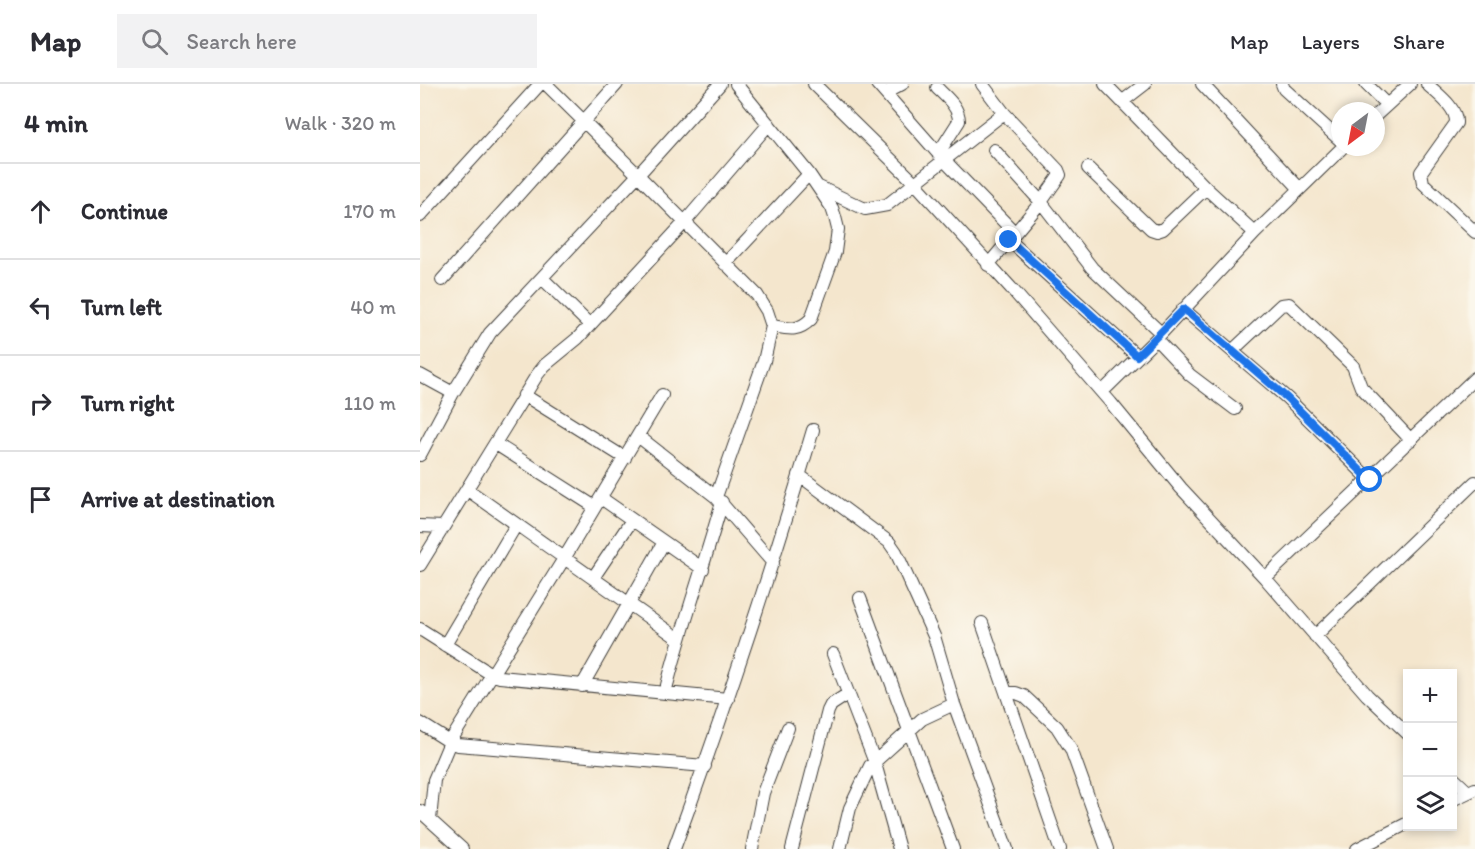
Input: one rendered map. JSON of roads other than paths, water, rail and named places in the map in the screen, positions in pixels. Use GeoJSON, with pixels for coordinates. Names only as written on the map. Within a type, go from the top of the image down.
{"type":"FeatureCollection","features":[{"type":"Feature","properties":{"kind":"street"},"geometry":{"type":"LineString","coordinates":[[420,216],[540,84]]}},
{"type":"Feature","properties":{"kind":"street"},"geometry":{"type":"LineString","coordinates":[[546,84],[757,295],[767,311],[772,326],[764,361],[719,500],[703,568],[679,639],[665,693]]}},
{"type":"Feature","properties":{"kind":"street"},"geometry":{"type":"LineString","coordinates":[[442,280],[617,84]]}},
{"type":"Feature","properties":{"kind":"street"},"geometry":{"type":"LineString","coordinates":[[420,455],[453,393],[490,333],[543,279],[720,84]]}},
{"type":"Feature","properties":{"kind":"street"},"geometry":{"type":"LineString","coordinates":[[736,84],[809,174],[835,217],[838,229],[835,252],[811,319],[803,327],[789,329],[772,326]]}},
{"type":"Feature","properties":{"kind":"street"},"geometry":{"type":"LineString","coordinates":[[814,84],[915,183],[1011,288],[1102,392],[1181,488],[1265,578],[1367,695],[1403,730]]}},
{"type":"Feature","properties":{"kind":"street"},"geometry":{"type":"LineString","coordinates":[[902,84],[881,89],[1012,237],[1137,356]]}},
{"type":"Feature","properties":{"kind":"street"},"geometry":{"type":"LineString","coordinates":[[982,84],[1004,113],[1058,170],[1060,175],[1059,180],[988,265]]}},
{"type":"Feature","properties":{"kind":"street"},"geometry":{"type":"LineString","coordinates":[[1106,84],[1206,188],[1255,233]]}},
{"type":"Feature","properties":{"kind":"street"},"geometry":{"type":"LineString","coordinates":[[1123,100],[1145,84]]}},
{"type":"Feature","properties":{"kind":"street"},"geometry":{"type":"LineString","coordinates":[[1202,84],[1300,189]]}},
{"type":"Feature","properties":{"kind":"street"},"geometry":{"type":"LineString","coordinates":[[1282,84],[1284,89],[1331,132]]}},
{"type":"Feature","properties":{"kind":"street"},"geometry":{"type":"LineString","coordinates":[[1366,84],[1387,105],[1410,84]]}},
{"type":"Feature","properties":{"kind":"street"},"geometry":{"type":"LineString","coordinates":[[1427,84],[1453,110],[1456,123],[1421,172],[1420,177],[1423,183],[1475,232]]}},
{"type":"Feature","properties":{"kind":"street"},"geometry":{"type":"LineString","coordinates":[[938,88],[957,109],[959,117],[941,157]]}},
{"type":"Feature","properties":{"kind":"street"},"geometry":{"type":"LineString","coordinates":[[818,187],[865,209],[887,205],[915,183],[941,157],[1004,113]]}},
{"type":"Feature","properties":{"kind":"street"},"geometry":{"type":"LineString","coordinates":[[420,565],[544,365],[572,345],[684,223],[769,124]]}},
{"type":"Feature","properties":{"kind":"street"},"geometry":{"type":"LineString","coordinates":[[994,150],[1041,202],[1092,268],[1159,336],[1190,375],[1235,409]]}},
{"type":"Feature","properties":{"kind":"street"},"geometry":{"type":"LineString","coordinates":[[1102,392],[1159,336],[1255,233],[1334,156]]}},
{"type":"Feature","properties":{"kind":"street"},"geometry":{"type":"LineString","coordinates":[[1088,168],[1151,229],[1157,231],[1163,229],[1206,188]]}},
{"type":"Feature","properties":{"kind":"street"},"geometry":{"type":"LineString","coordinates":[[725,264],[809,174]]}},
{"type":"Feature","properties":{"kind":"street"},"geometry":{"type":"LineString","coordinates":[[543,279],[590,325]]}},
{"type":"Feature","properties":{"kind":"street"},"geometry":{"type":"LineString","coordinates":[[1232,351],[1281,305],[1289,304],[1353,366],[1361,387],[1411,440]]}},
{"type":"Feature","properties":{"kind":"street"},"geometry":{"type":"LineString","coordinates":[[1184,309],[1287,398],[1370,480]]}},
{"type":"Feature","properties":{"kind":"street"},"geometry":{"type":"LineString","coordinates":[[420,375],[453,393]]}},
{"type":"Feature","properties":{"kind":"street"},"geometry":{"type":"LineString","coordinates":[[1265,578],[1475,378]]}},
{"type":"Feature","properties":{"kind":"street"},"geometry":{"type":"LineString","coordinates":[[524,395],[625,458]]}},
{"type":"Feature","properties":{"kind":"street"},"geometry":{"type":"LineString","coordinates":[[462,849],[425,815],[434,780],[450,742],[662,395]]}},
{"type":"Feature","properties":{"kind":"street"},"geometry":{"type":"LineString","coordinates":[[674,849],[728,699],[773,563],[813,430]]}},
{"type":"Feature","properties":{"kind":"street"},"geometry":{"type":"LineString","coordinates":[[638,436],[719,500],[773,563]]}},
{"type":"Feature","properties":{"kind":"street"},"geometry":{"type":"LineString","coordinates":[[495,444],[632,519],[703,568]]}},
{"type":"Feature","properties":{"kind":"street"},"geometry":{"type":"LineString","coordinates":[[799,475],[893,546],[934,636],[954,704],[1007,849]]}},
{"type":"Feature","properties":{"kind":"street"},"geometry":{"type":"LineString","coordinates":[[1315,636],[1475,482]]}},
{"type":"Feature","properties":{"kind":"street"},"geometry":{"type":"LineString","coordinates":[[468,490],[679,639]]}},
{"type":"Feature","properties":{"kind":"street"},"geometry":{"type":"LineString","coordinates":[[593,578],[632,519]]}},
{"type":"Feature","properties":{"kind":"street"},"geometry":{"type":"LineString","coordinates":[[445,645],[516,525]]}},
{"type":"Feature","properties":{"kind":"street"},"geometry":{"type":"LineString","coordinates":[[420,526],[443,527]]}},
{"type":"Feature","properties":{"kind":"street"},"geometry":{"type":"LineString","coordinates":[[582,686],[664,542]]}},
{"type":"Feature","properties":{"kind":"street"},"geometry":{"type":"LineString","coordinates":[[860,598],[953,849]]}},
{"type":"Feature","properties":{"kind":"street"},"geometry":{"type":"LineString","coordinates":[[982,623],[1060,849]]}},
{"type":"Feature","properties":{"kind":"street"},"geometry":{"type":"LineString","coordinates":[[420,629],[491,674],[511,679],[728,699]]}},
{"type":"Feature","properties":{"kind":"street"},"geometry":{"type":"LineString","coordinates":[[833,654],[874,760],[899,849]]}},
{"type":"Feature","properties":{"kind":"street"},"geometry":{"type":"LineString","coordinates":[[792,849],[828,711],[831,705],[848,693]]}},
{"type":"Feature","properties":{"kind":"street"},"geometry":{"type":"LineString","coordinates":[[1006,693],[1024,696],[1062,734],[1071,749],[1107,849]]}},
{"type":"Feature","properties":{"kind":"street"},"geometry":{"type":"LineString","coordinates":[[840,849],[850,808],[874,760],[910,729],[933,713],[954,704]]}},
{"type":"Feature","properties":{"kind":"street"},"geometry":{"type":"LineString","coordinates":[[420,723],[458,745],[705,766]]}},
{"type":"Feature","properties":{"kind":"street"},"geometry":{"type":"LineString","coordinates":[[752,849],[763,793],[788,728]]}},
{"type":"Feature","properties":{"kind":"street"},"geometry":{"type":"LineString","coordinates":[[1457,780],[1472,790]]}},
{"type":"Feature","properties":{"kind":"street"},"geometry":{"type":"LineString","coordinates":[[1457,798],[1472,790]]}},
{"type":"Feature","properties":{"kind":"street"},"geometry":{"type":"LineString","coordinates":[[1357,849],[1403,825]]}}]}
